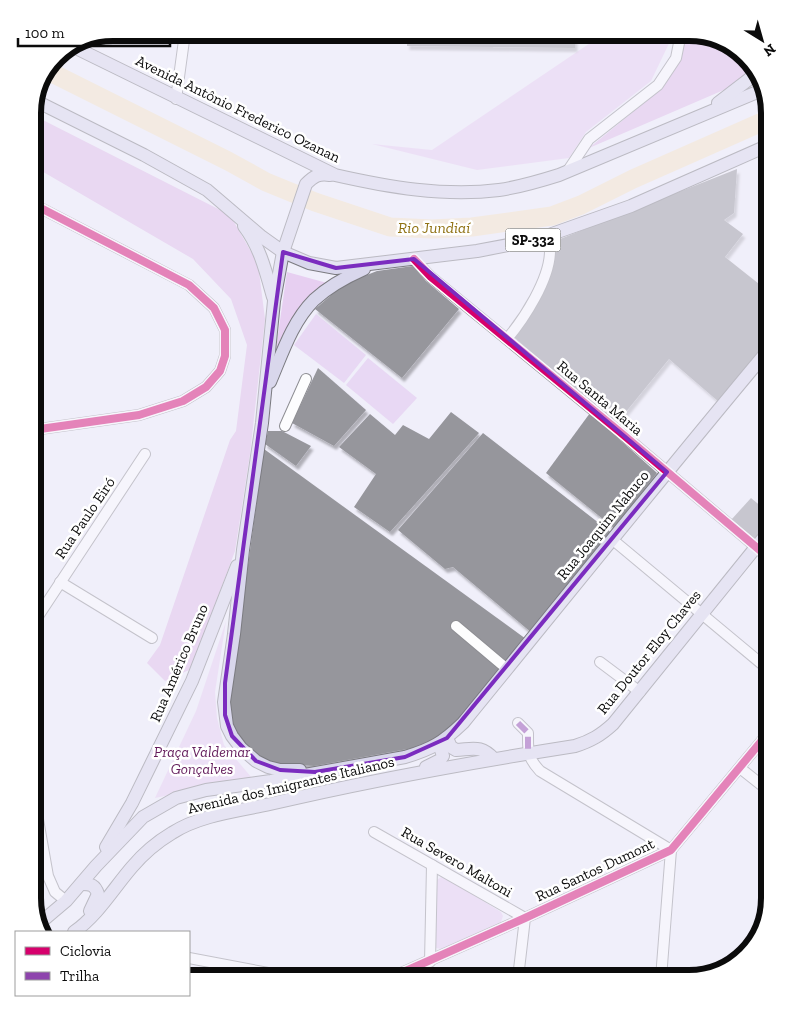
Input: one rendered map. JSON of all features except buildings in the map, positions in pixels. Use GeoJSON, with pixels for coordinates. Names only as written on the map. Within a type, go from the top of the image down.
{"type":"FeatureCollection","features":[{"type":"Feature","properties":{"kind":"main road","name":"Avenida Antônio Frederico Ozanan"},"geometry":{"type":"LineString","coordinates":[[79,50],[335,176],[434,192],[477,192],[500,190],[529,184],[567,172],[757,92]]}},
{"type":"Feature","properties":{"kind":"main road"},"geometry":{"type":"LineString","coordinates":[[692,120],[751,78]]}},
{"type":"Feature","properties":{"kind":"main road"},"geometry":{"type":"LineString","coordinates":[[42,104],[144,155],[207,190],[262,237],[284,252]]}},
{"type":"Feature","properties":{"kind":"main road","name":"SP-332"},"geometry":{"type":"LineString","coordinates":[[284,252],[308,263],[336,268],[477,251],[535,240],[631,206],[761,149]]}},
{"type":"Feature","properties":{"kind":"main road"},"geometry":{"type":"LineString","coordinates":[[315,772],[280,770],[262,764],[241,748],[227,726],[224,702],[243,550],[266,394],[274,301],[284,252],[306,184],[313,177],[322,173],[335,176]]}},
{"type":"Feature","properties":{"kind":"main road"},"geometry":{"type":"LineString","coordinates":[[234,212],[250,234],[264,264],[274,301]]}},
{"type":"Feature","properties":{"kind":"main road"},"geometry":{"type":"LineString","coordinates":[[266,394],[291,333],[302,314],[315,300],[341,280],[374,264]]}},
{"type":"Feature","properties":{"kind":"main road","name":"Rua Joaquim Nabuco"},"geometry":{"type":"LineString","coordinates":[[463,723],[666,472],[761,360]]}},
{"type":"Feature","properties":{"kind":"main road","name":"Rua Doutor Eloy Chaves"},"geometry":{"type":"LineString","coordinates":[[528,754],[575,746],[592,741],[612,724],[640,692],[701,613],[761,540]]}},
{"type":"Feature","properties":{"kind":"main road","name":"Rua Américo Bruno"},"geometry":{"type":"LineString","coordinates":[[96,866],[132,803],[192,682],[243,550]]}},
{"type":"Feature","properties":{"kind":"main road","name":"Avenida dos Imigrantes Italianos"},"geometry":{"type":"LineString","coordinates":[[45,919],[66,902],[96,866],[143,817],[176,798],[206,790],[271,781],[405,757],[423,752],[443,741],[463,723]]}},
{"type":"Feature","properties":{"kind":"main road"},"geometry":{"type":"LineString","coordinates":[[443,741],[456,750],[482,749],[487,751],[494,759]]}},
{"type":"Feature","properties":{"kind":"main road"},"geometry":{"type":"LineString","coordinates":[[413,774],[444,756],[443,741]]}},
{"type":"Feature","properties":{"kind":"main road","name":"Avenida dos Imigrantes Italianos"},"geometry":{"type":"LineString","coordinates":[[78,930],[150,849],[173,832],[190,824],[282,801],[413,774],[528,754]]}},
{"type":"Feature","properties":{"kind":"main road"},"geometry":{"type":"LineString","coordinates":[[78,930],[98,894],[92,884],[82,884]]}},
{"type":"Feature","properties":{"kind":"street"},"geometry":{"type":"LineString","coordinates":[[176,98],[184,41]]}},
{"type":"Feature","properties":{"kind":"street"},"geometry":{"type":"LineString","coordinates":[[567,172],[589,139],[658,85],[676,58],[679,41]]}},
{"type":"Feature","properties":{"kind":"street"},"geometry":{"type":"LineString","coordinates":[[41,208],[189,285],[214,308],[225,330],[224,356],[220,371],[206,387],[183,401],[139,415],[41,429]]}},
{"type":"Feature","properties":{"kind":"street"},"geometry":{"type":"LineString","coordinates":[[507,339],[515,330],[548,269],[550,250],[547,236]]}},
{"type":"Feature","properties":{"kind":"street","name":"Rua Santa Maria"},"geometry":{"type":"LineString","coordinates":[[414,259],[431,278],[761,550]]}},
{"type":"Feature","properties":{"kind":"street"},"geometry":{"type":"LineString","coordinates":[[285,426],[306,379]]}},
{"type":"Feature","properties":{"kind":"street","name":"Rua Paulo Eiró"},"geometry":{"type":"LineString","coordinates":[[41,612],[145,454]]}},
{"type":"Feature","properties":{"kind":"street"},"geometry":{"type":"LineString","coordinates":[[612,540],[761,663]]}},
{"type":"Feature","properties":{"kind":"street"},"geometry":{"type":"LineString","coordinates":[[60,582],[152,638]]}},
{"type":"Feature","properties":{"kind":"street"},"geometry":{"type":"LineString","coordinates":[[456,626],[507,670]]}},
{"type":"Feature","properties":{"kind":"street"},"geometry":{"type":"LineString","coordinates":[[600,662],[640,692]]}},
{"type":"Feature","properties":{"kind":"street"},"geometry":{"type":"LineString","coordinates":[[518,723],[528,733],[528,754],[532,763],[540,771],[671,850],[662,970]]}},
{"type":"Feature","properties":{"kind":"street","name":"Rua Santos Dumont"},"geometry":{"type":"LineString","coordinates":[[410,970],[671,850],[761,743]]}},
{"type":"Feature","properties":{"kind":"street"},"geometry":{"type":"LineString","coordinates":[[740,768],[761,784]]}},
{"type":"Feature","properties":{"kind":"street","name":"Rua Severo Maltoni"},"geometry":{"type":"LineString","coordinates":[[374,832],[525,918]]}},
{"type":"Feature","properties":{"kind":"street"},"geometry":{"type":"LineString","coordinates":[[41,839],[48,876],[55,892],[66,902]]}},
{"type":"Feature","properties":{"kind":"street"},"geometry":{"type":"LineString","coordinates":[[430,962],[432,865]]}},
{"type":"Feature","properties":{"kind":"street"},"geometry":{"type":"LineString","coordinates":[[519,970],[525,918]]}},
{"type":"Feature","properties":{"kind":"street"},"geometry":{"type":"LineString","coordinates":[[190,958],[253,970]]}},
{"type":"Feature","properties":{"kind":"highlighted area"},"geometry":{"type":"Polygon","coordinates":[[[283,252],[336,268],[414,259],[667,472],[447,738],[405,757],[315,772],[280,770],[256,761],[232,736],[225,715],[225,683],[283,252]]]}},
{"type":"Feature","properties":{"kind":"green space"},"geometry":{"type":"Polygon","coordinates":[[[593,41],[670,41],[651,81],[586,132],[569,158],[477,170],[372,144],[432,150],[593,41]]]}},
{"type":"Feature","properties":{"kind":"green space"},"geometry":{"type":"Polygon","coordinates":[[[287,272],[327,283],[275,355],[287,272]]]}},
{"type":"Feature","properties":{"kind":"green space","name":"Praça Valdemar Gonçalves"},"geometry":{"type":"Polygon","coordinates":[[[226,621],[215,692],[217,718],[224,745],[252,778],[155,798],[196,711],[226,621]]]}},
{"type":"Feature","properties":{"kind":"green space"},"geometry":{"type":"Polygon","coordinates":[[[441,877],[446,878],[501,912],[503,916],[501,922],[441,949],[436,948],[433,941],[437,880],[441,877]]]}},
{"type":"Feature","properties":{"kind":"shaded area"},"geometry":{"type":"Polygon","coordinates":[[[683,41],[707,44],[725,51],[737,60],[737,65],[742,65],[749,73],[733,86],[589,148],[661,89],[679,62],[683,41]]]}},
{"type":"Feature","properties":{"kind":"shaded area"},"geometry":{"type":"Polygon","coordinates":[[[41,119],[230,215],[258,264],[265,319],[250,454],[235,551],[189,670],[165,681],[147,663],[160,645],[230,440],[236,431],[247,345],[231,299],[193,259],[41,171],[41,119]]]}},
{"type":"Feature","properties":{"kind":"shaded area"},"geometry":{"type":"Polygon","coordinates":[[[316,314],[366,355],[344,383],[294,345],[316,314]]]}},
{"type":"Feature","properties":{"kind":"shaded area"},"geometry":{"type":"Polygon","coordinates":[[[368,358],[417,398],[393,424],[346,385],[368,358]]]}},
{"type":"Feature","properties":{"kind":"waterway","name":"Rio Jundiaí"},"geometry":{"type":"LineString","coordinates":[[53,74],[266,182],[315,202],[390,227],[432,229],[472,227],[552,216],[581,205],[633,179],[761,123]]}},
{"type":"Feature","properties":{"kind":"marked path"},"geometry":{"type":"LineString","coordinates":[[518,723],[528,733],[528,754]]}},
{"type":"Feature","properties":{"kind":"cycle path"},"geometry":{"type":"LineString","coordinates":[[41,208],[189,285],[214,308],[225,330],[225,356],[220,371],[206,387],[183,401],[139,415],[41,429]]}},
{"type":"Feature","properties":{"kind":"cycle path"},"geometry":{"type":"LineString","coordinates":[[414,259],[431,277],[620,432],[761,551]]}},
{"type":"Feature","properties":{"kind":"cycle path"},"geometry":{"type":"LineString","coordinates":[[408,970],[671,850],[761,742]]}}]}
